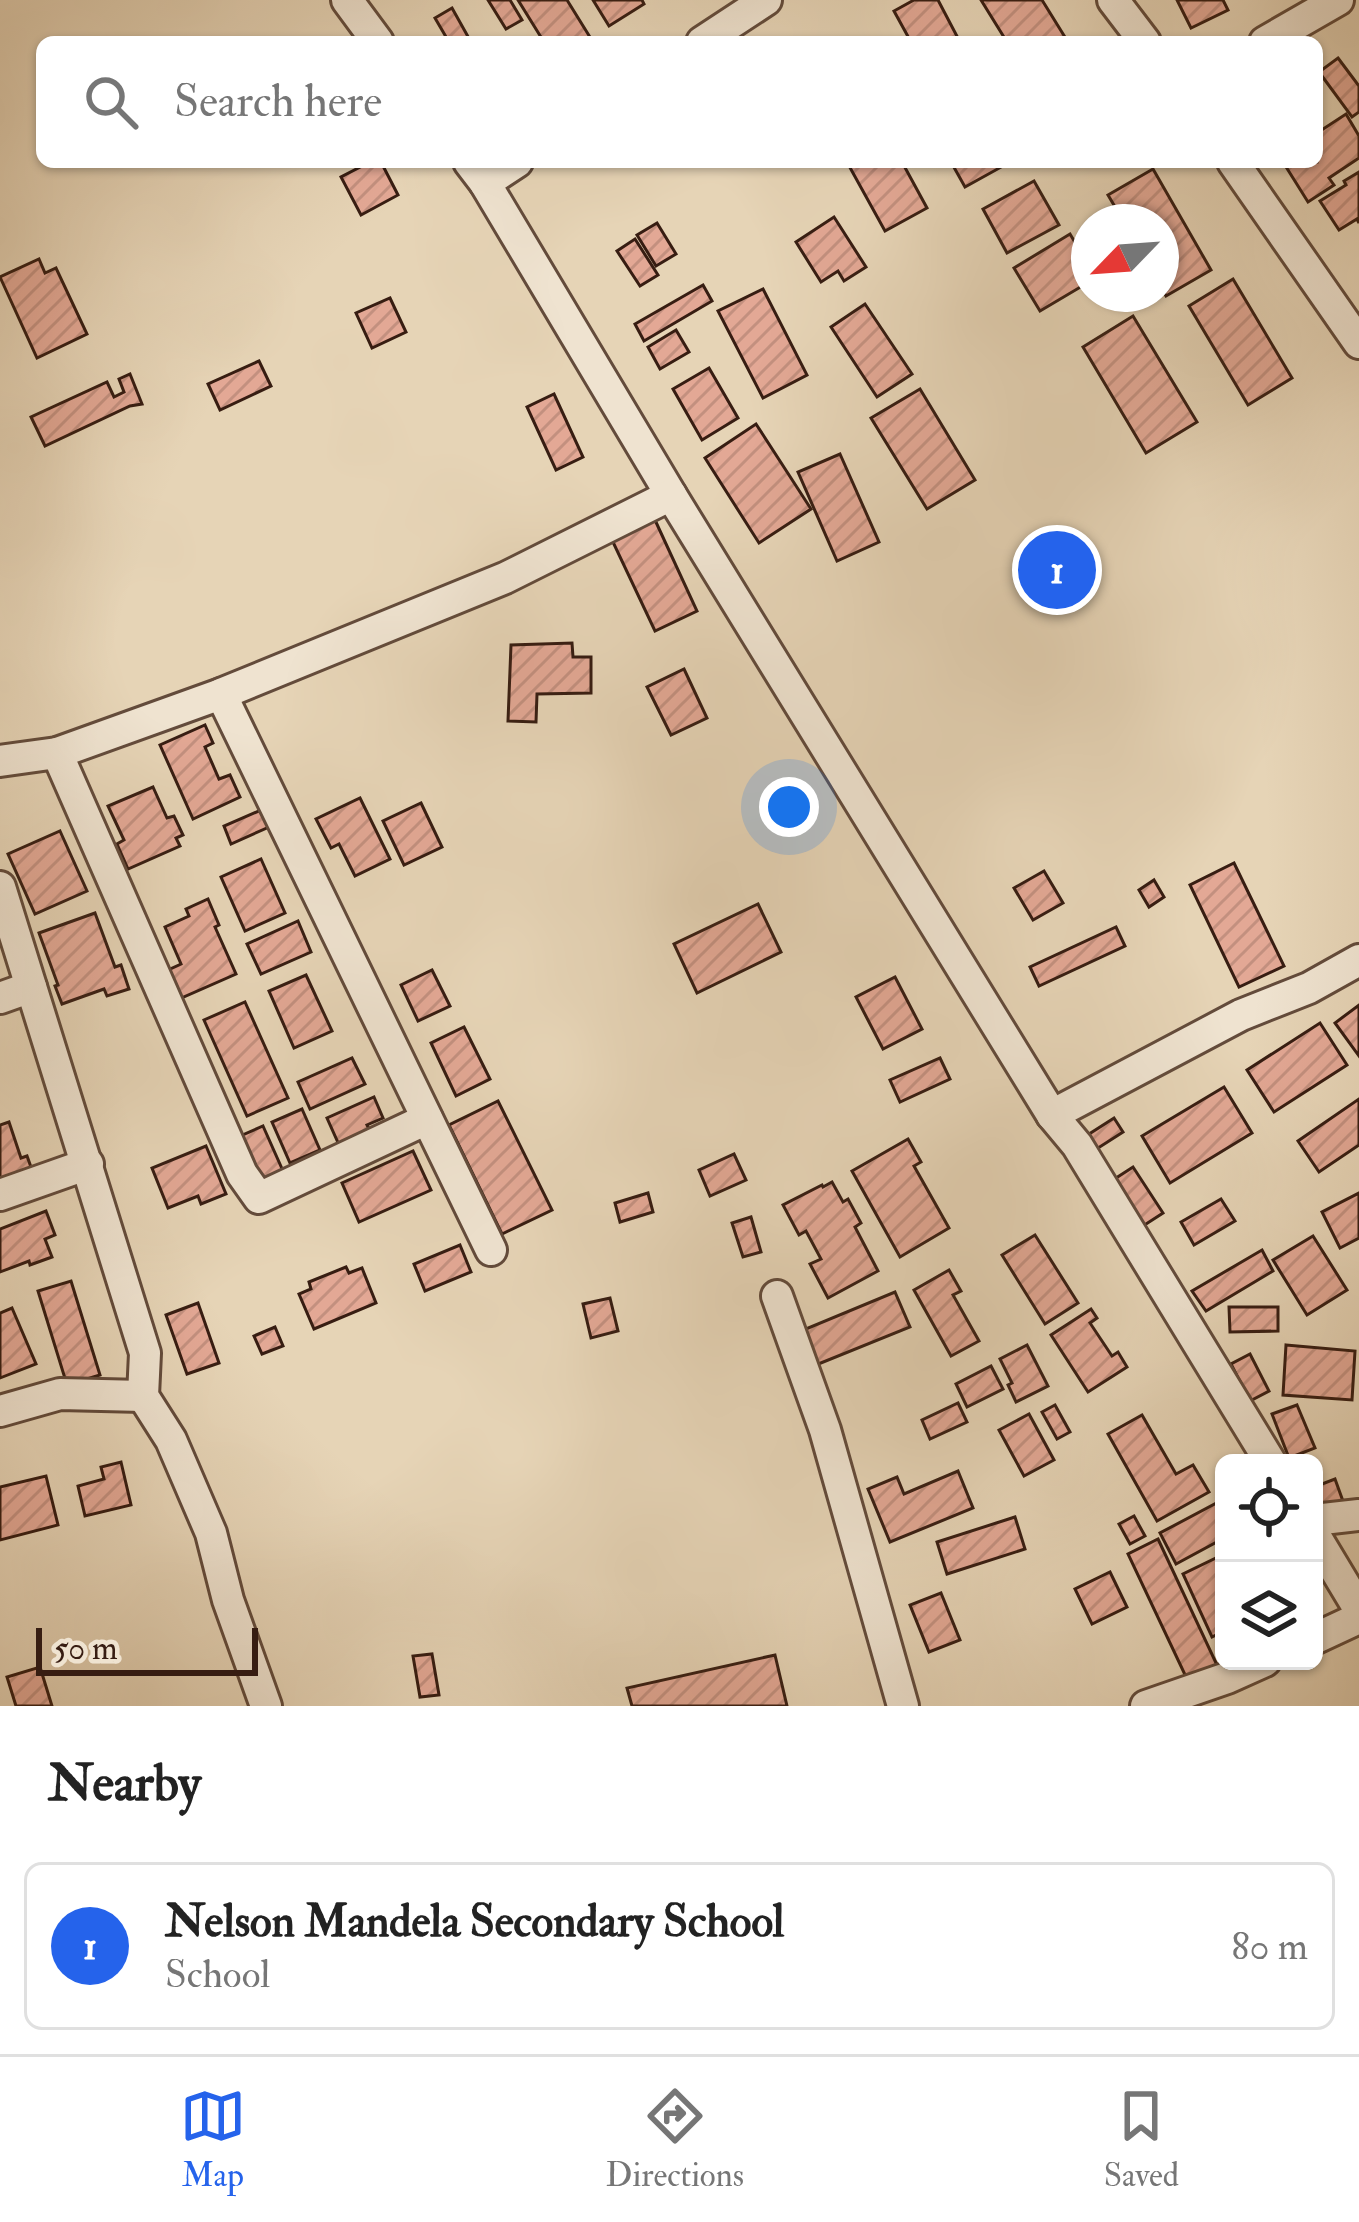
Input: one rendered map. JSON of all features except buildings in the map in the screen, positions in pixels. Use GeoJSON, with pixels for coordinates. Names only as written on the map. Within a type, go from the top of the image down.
{"type":"FeatureCollection","features":[{"type":"Feature","properties":{"kind":"street"},"geometry":{"type":"LineString","coordinates":[[347,0],[374,36]]}},
{"type":"Feature","properties":{"kind":"street"},"geometry":{"type":"LineString","coordinates":[[711,36],[766,0]]}},
{"type":"Feature","properties":{"kind":"street"},"geometry":{"type":"LineString","coordinates":[[1113,0],[1140,36]]}},
{"type":"Feature","properties":{"kind":"street"},"geometry":{"type":"LineString","coordinates":[[1275,36],[1338,0]]}},
{"type":"Feature","properties":{"kind":"street"},"geometry":{"type":"LineString","coordinates":[[1237,168],[1359,343]]}},
{"type":"Feature","properties":{"kind":"street"},"geometry":{"type":"LineString","coordinates":[[477,173],[670,495],[1266,1454]]}},
{"type":"Feature","properties":{"kind":"street"},"geometry":{"type":"LineString","coordinates":[[0,761],[57,753],[221,694],[506,578],[670,495]]}},
{"type":"Feature","properties":{"kind":"street"},"geometry":{"type":"LineString","coordinates":[[221,694],[491,1250]]}},
{"type":"Feature","properties":{"kind":"street"},"geometry":{"type":"LineString","coordinates":[[57,753],[242,1174],[259,1198],[427,1119]]}},
{"type":"Feature","properties":{"kind":"street"},"geometry":{"type":"LineString","coordinates":[[0,887],[145,1353],[143,1396],[172,1440],[211,1533],[228,1600],[266,1706]]}},
{"type":"Feature","properties":{"kind":"street"},"geometry":{"type":"LineString","coordinates":[[1052,1114],[1241,1015],[1309,988],[1359,960]]}},
{"type":"Feature","properties":{"kind":"street"},"geometry":{"type":"LineString","coordinates":[[0,998],[32,987]]}},
{"type":"Feature","properties":{"kind":"street"},"geometry":{"type":"LineString","coordinates":[[0,1195],[88,1164]]}},
{"type":"Feature","properties":{"kind":"street"},"geometry":{"type":"LineString","coordinates":[[777,1296],[825,1430],[904,1706]]}},
{"type":"Feature","properties":{"kind":"street"},"geometry":{"type":"LineString","coordinates":[[0,1411],[60,1394],[143,1396]]}},
{"type":"Feature","properties":{"kind":"street"},"geometry":{"type":"LineString","coordinates":[[1323,1519],[1359,1515]]}},
{"type":"Feature","properties":{"kind":"street"},"geometry":{"type":"LineString","coordinates":[[1323,1549],[1359,1609]]}},
{"type":"Feature","properties":{"kind":"street"},"geometry":{"type":"LineString","coordinates":[[1323,1635],[1359,1618]]}},
{"type":"Feature","properties":{"kind":"street"},"geometry":{"type":"LineString","coordinates":[[1146,1706],[1244,1670]]}},
{"type":"Feature","properties":{"kind":"place","name":"Nelson Mandela Secondary School"},"geometry":{"type":"Point","coordinates":[1057,570]}}]}
